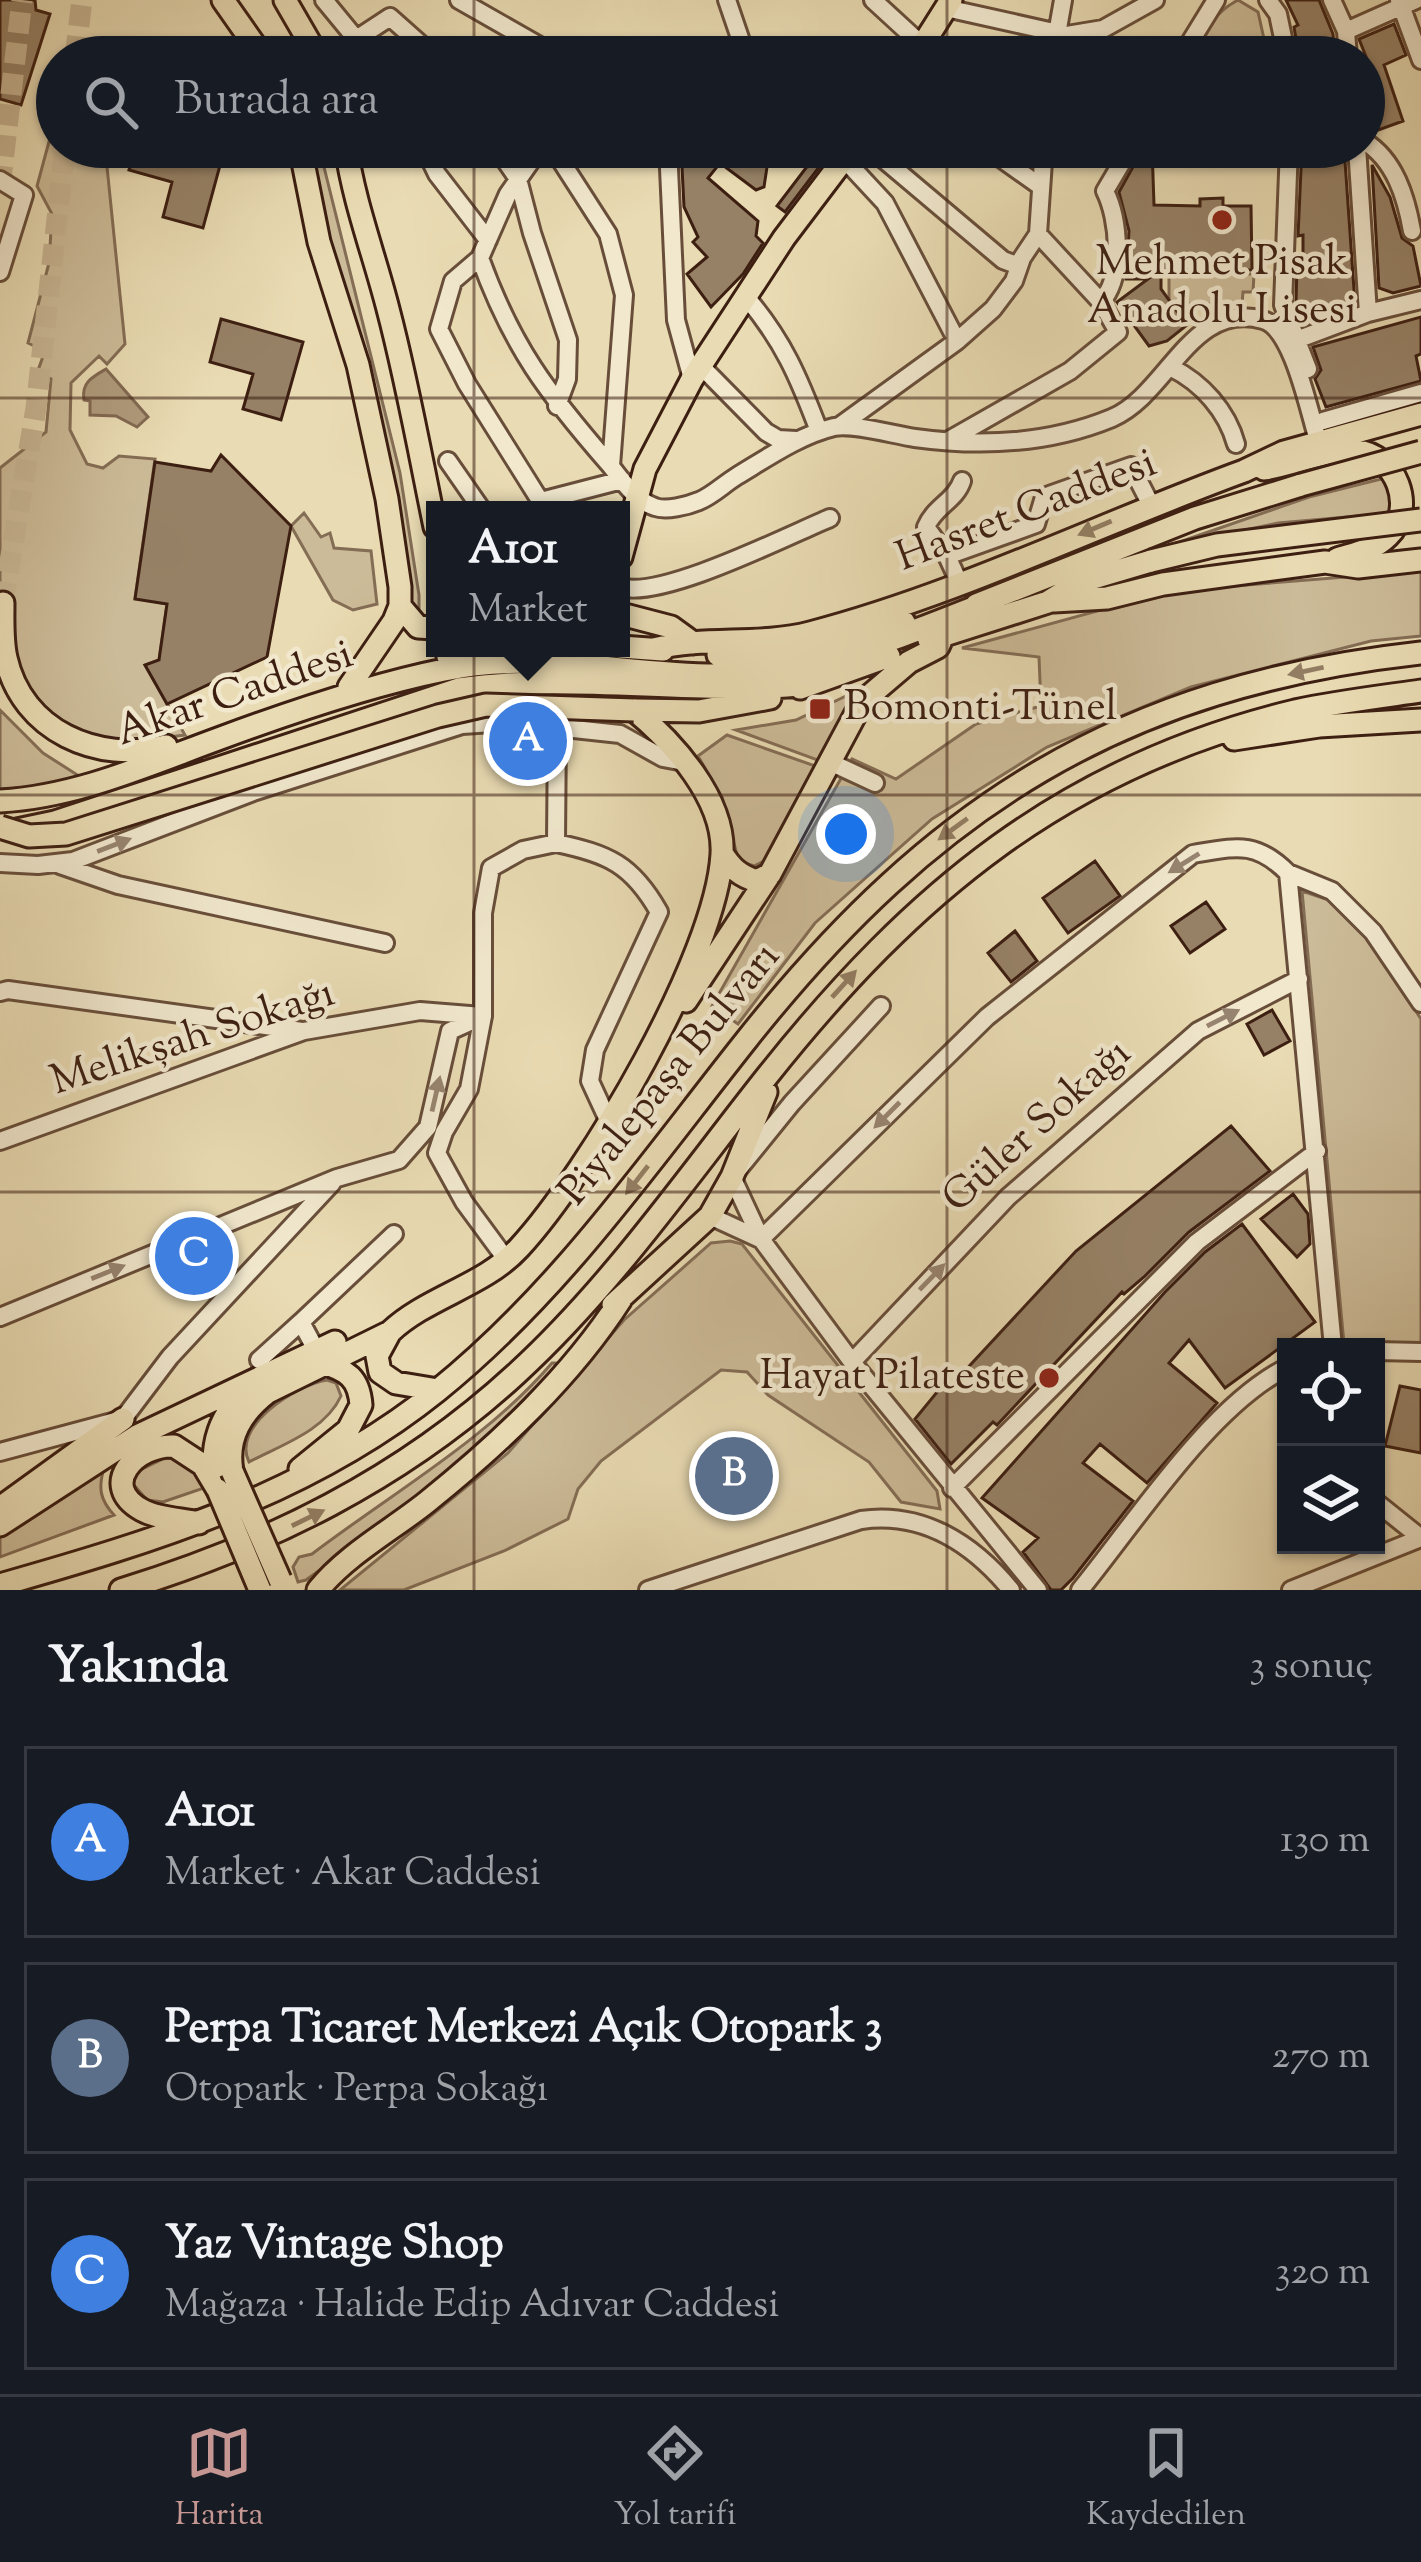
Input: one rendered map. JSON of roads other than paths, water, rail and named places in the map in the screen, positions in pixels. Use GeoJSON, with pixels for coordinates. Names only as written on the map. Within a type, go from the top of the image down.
{"type":"FeatureCollection","features":[{"type":"Feature","properties":{"kind":"main road"},"geometry":{"type":"LineString","coordinates":[[223,0],[248,36]]}},
{"type":"Feature","properties":{"kind":"main road"},"geometry":{"type":"LineString","coordinates":[[292,3],[308,36]]}},
{"type":"Feature","properties":{"kind":"main road"},"geometry":{"type":"LineString","coordinates":[[928,36],[948,4]]}},
{"type":"Feature","properties":{"kind":"main road"},"geometry":{"type":"LineString","coordinates":[[304,168],[319,242],[339,297],[372,427],[397,558],[400,606],[349,687]]}},
{"type":"Feature","properties":{"kind":"main road"},"geometry":{"type":"LineString","coordinates":[[350,168],[358,212],[397,342],[430,501]]}},
{"type":"Feature","properties":{"kind":"main road"},"geometry":{"type":"LineString","coordinates":[[630,528],[645,469],[696,373],[832,168]]}},
{"type":"Feature","properties":{"kind":"main road","name":"Hasret Caddesi"},"geometry":{"type":"LineString","coordinates":[[654,649],[808,633],[959,582],[1244,471],[1320,431],[1421,414]]}},
{"type":"Feature","properties":{"kind":"main road"},"geometry":{"type":"LineString","coordinates":[[1048,602],[1107,598],[1163,584],[1325,562],[1373,547],[1395,528],[1402,502],[1394,476],[1372,456],[1353,451],[1244,471]]}},
{"type":"Feature","properties":{"kind":"main road"},"geometry":{"type":"LineString","coordinates":[[630,648],[765,657],[809,650],[986,603],[1195,518],[1421,452]]}},
{"type":"Feature","properties":{"kind":"main road","name":"Hasret Caddesi"},"geometry":{"type":"LineString","coordinates":[[810,684],[944,634],[1048,602],[1080,582],[1151,561],[1216,545],[1421,520]]}},
{"type":"Feature","properties":{"kind":"main road"},"geometry":{"type":"LineString","coordinates":[[1325,562],[1358,567],[1421,560]]}},
{"type":"Feature","properties":{"kind":"main road"},"geometry":{"type":"LineString","coordinates":[[2,603],[5,656],[13,680],[27,703],[74,742],[98,750],[142,752],[248,729]]}},
{"type":"Feature","properties":{"kind":"main road","name":"Akar Caddesi"},"geometry":{"type":"LineString","coordinates":[[0,801],[93,785],[302,711],[412,677],[474,664],[717,675],[808,667],[986,603]]}},
{"type":"Feature","properties":{"kind":"main road"},"geometry":{"type":"LineString","coordinates":[[400,606],[418,628],[426,628]]}},
{"type":"Feature","properties":{"kind":"main road"},"geometry":{"type":"LineString","coordinates":[[630,616],[671,627],[694,643]]}},
{"type":"Feature","properties":{"kind":"main road"},"geometry":{"type":"LineString","coordinates":[[0,1525],[124,1442],[256,1371],[319,1356],[396,1326],[457,1293],[506,1258],[539,1223],[770,874],[872,691],[909,662],[938,647],[944,634]]}},
{"type":"Feature","properties":{"kind":"main road","name":"Piyalepaşa Bulvarı"},"geometry":{"type":"LineString","coordinates":[[0,1585],[200,1523],[272,1493],[360,1447],[438,1390],[555,1281],[775,1004],[844,925],[952,830],[1047,766],[1176,706],[1272,678],[1421,653]]}},
{"type":"Feature","properties":{"kind":"main road"},"geometry":{"type":"LineString","coordinates":[[302,711],[349,687],[452,657]]}},
{"type":"Feature","properties":{"kind":"main road","name":"Akar Caddesi"},"geometry":{"type":"LineString","coordinates":[[0,830],[55,822],[459,689],[525,683],[722,690],[810,684]]}},
{"type":"Feature","properties":{"kind":"main road"},"geometry":{"type":"LineString","coordinates":[[0,830],[28,836],[66,834],[486,705],[717,709],[772,698],[810,684]]}},
{"type":"Feature","properties":{"kind":"main road","name":"Piyalepaşa Bulvarı"},"geometry":{"type":"LineString","coordinates":[[121,1590],[222,1556],[350,1497],[457,1424],[543,1348],[602,1285],[770,1073],[880,945],[977,859],[1072,797],[1191,742],[1298,711],[1421,691]]}},
{"type":"Feature","properties":{"kind":"main road"},"geometry":{"type":"LineString","coordinates":[[634,710],[663,734],[710,804],[730,867],[757,881],[770,874]]}},
{"type":"Feature","properties":{"kind":"main road"},"geometry":{"type":"LineString","coordinates":[[1191,742],[1319,726],[1421,720]]}},
{"type":"Feature","properties":{"kind":"main road"},"geometry":{"type":"LineString","coordinates":[[650,1050],[705,934],[722,853]]}},
{"type":"Feature","properties":{"kind":"main road"},"geometry":{"type":"LineString","coordinates":[[543,1348],[590,1323],[621,1299],[710,1216],[732,1178],[770,1073]]}},
{"type":"Feature","properties":{"kind":"main road"},"geometry":{"type":"LineString","coordinates":[[317,1590],[504,1434],[580,1354],[621,1299]]}},
{"type":"Feature","properties":{"kind":"main road"},"geometry":{"type":"LineString","coordinates":[[396,1326],[377,1356],[380,1372],[408,1387],[438,1390]]}},
{"type":"Feature","properties":{"kind":"main road"},"geometry":{"type":"LineString","coordinates":[[275,1587],[232,1472],[232,1437],[252,1405],[319,1356]]}},
{"type":"Feature","properties":{"kind":"main road"},"geometry":{"type":"LineString","coordinates":[[272,1493],[358,1418],[361,1405],[355,1380],[319,1356]]}},
{"type":"Feature","properties":{"kind":"main road"},"geometry":{"type":"LineString","coordinates":[[218,1490],[215,1438],[256,1371]]}},
{"type":"Feature","properties":{"kind":"main road"},"geometry":{"type":"LineString","coordinates":[[0,1508],[124,1419]]}},
{"type":"Feature","properties":{"kind":"main road"},"geometry":{"type":"LineString","coordinates":[[200,1523],[138,1508],[121,1481],[124,1470],[145,1450],[174,1446],[196,1458],[275,1587]]}},
{"type":"Feature","properties":{"kind":"street"},"geometry":{"type":"LineString","coordinates":[[324,0],[356,36]]}},
{"type":"Feature","properties":{"kind":"street"},"geometry":{"type":"LineString","coordinates":[[459,0],[522,36]]}},
{"type":"Feature","properties":{"kind":"street"},"geometry":{"type":"LineString","coordinates":[[727,0],[736,36]]}},
{"type":"Feature","properties":{"kind":"street"},"geometry":{"type":"LineString","coordinates":[[873,0],[905,36]]}},
{"type":"Feature","properties":{"kind":"street"},"geometry":{"type":"LineString","coordinates":[[1055,34],[1063,0]]}},
{"type":"Feature","properties":{"kind":"street"},"geometry":{"type":"LineString","coordinates":[[948,4],[1055,34],[1103,29],[1155,0]]}},
{"type":"Feature","properties":{"kind":"street"},"geometry":{"type":"LineString","coordinates":[[1194,36],[1216,0]]}},
{"type":"Feature","properties":{"kind":"street"},"geometry":{"type":"LineString","coordinates":[[1268,0],[1278,14],[1283,36]]}},
{"type":"Feature","properties":{"kind":"street"},"geometry":{"type":"LineString","coordinates":[[1331,0],[1346,36]]}},
{"type":"Feature","properties":{"kind":"street"},"geometry":{"type":"LineString","coordinates":[[1346,31],[1405,2],[1421,60]]}},
{"type":"Feature","properties":{"kind":"street"},"geometry":{"type":"LineString","coordinates":[[361,36],[390,17],[411,36]]}},
{"type":"Feature","properties":{"kind":"street"},"geometry":{"type":"LineString","coordinates":[[1385,161],[1414,195],[1412,231]]}},
{"type":"Feature","properties":{"kind":"street"},"geometry":{"type":"LineString","coordinates":[[434,168],[488,240]]}},
{"type":"Feature","properties":{"kind":"street"},"geometry":{"type":"LineString","coordinates":[[510,168],[518,179],[568,340],[568,379],[557,406]]}},
{"type":"Feature","properties":{"kind":"street"},"geometry":{"type":"LineString","coordinates":[[526,168],[480,258],[453,281],[439,329],[467,384],[540,501]]}},
{"type":"Feature","properties":{"kind":"street"},"geometry":{"type":"LineString","coordinates":[[566,168],[608,234],[624,295],[616,473]]}},
{"type":"Feature","properties":{"kind":"street"},"geometry":{"type":"LineString","coordinates":[[669,168],[676,320],[696,373],[766,432],[778,439],[798,440]]}},
{"type":"Feature","properties":{"kind":"street"},"geometry":{"type":"LineString","coordinates":[[857,168],[885,203],[957,341]]}},
{"type":"Feature","properties":{"kind":"street"},"geometry":{"type":"LineString","coordinates":[[894,168],[1004,260],[1019,266]]}},
{"type":"Feature","properties":{"kind":"street"},"geometry":{"type":"LineString","coordinates":[[1015,168],[1040,186]]}},
{"type":"Feature","properties":{"kind":"street"},"geometry":{"type":"LineString","coordinates":[[480,258],[500,315],[557,406],[639,500],[661,510],[699,501],[798,440],[841,425],[993,309],[1015,281],[1038,233],[1042,168]]}},
{"type":"Feature","properties":{"kind":"street"},"geometry":{"type":"LineString","coordinates":[[1101,302],[1115,275],[1113,206],[1105,191],[1119,168]]}},
{"type":"Feature","properties":{"kind":"street"},"geometry":{"type":"LineString","coordinates":[[1288,168],[1283,305],[1299,339],[1320,431]]}},
{"type":"Feature","properties":{"kind":"street"},"geometry":{"type":"LineString","coordinates":[[1358,168],[1368,313]]}},
{"type":"Feature","properties":{"kind":"street"},"geometry":{"type":"LineString","coordinates":[[0,180],[24,196],[0,272]]}},
{"type":"Feature","properties":{"kind":"street"},"geometry":{"type":"LineString","coordinates":[[948,440],[1031,395],[1118,332],[1101,302],[1038,233]]}},
{"type":"Feature","properties":{"kind":"street"},"geometry":{"type":"LineString","coordinates":[[746,297],[775,332],[819,431]]}},
{"type":"Feature","properties":{"kind":"street"},"geometry":{"type":"LineString","coordinates":[[1299,339],[1368,313],[1421,300]]}},
{"type":"Feature","properties":{"kind":"street"},"geometry":{"type":"LineString","coordinates":[[841,425],[997,445],[1096,423],[1117,416],[1144,397],[1199,333],[1219,320],[1244,317],[1268,320],[1280,329],[1320,431]]}},
{"type":"Feature","properties":{"kind":"street"},"geometry":{"type":"LineString","coordinates":[[1172,368],[1214,401],[1236,444]]}},
{"type":"Feature","properties":{"kind":"street","name":"Hasret Caddesi"},"geometry":{"type":"LineString","coordinates":[[1320,431],[1421,393]]}},
{"type":"Feature","properties":{"kind":"street"},"geometry":{"type":"LineString","coordinates":[[448,461],[476,501]]}},
{"type":"Feature","properties":{"kind":"street"},"geometry":{"type":"LineString","coordinates":[[947,556],[1036,524],[1044,497],[1132,466],[1151,505]]}},
{"type":"Feature","properties":{"kind":"street"},"geometry":{"type":"LineString","coordinates":[[554,501],[616,473]]}},
{"type":"Feature","properties":{"kind":"street"},"geometry":{"type":"LineString","coordinates":[[959,582],[926,526],[962,481]]}},
{"type":"Feature","properties":{"kind":"street"},"geometry":{"type":"LineString","coordinates":[[630,590],[697,573],[830,518]]}},
{"type":"Feature","properties":{"kind":"street"},"geometry":{"type":"LineString","coordinates":[[0,863],[73,861],[253,793],[461,724],[509,722],[620,734],[663,758],[684,762]]}},
{"type":"Feature","properties":{"kind":"street"},"geometry":{"type":"LineString","coordinates":[[556,843],[557,726]]}},
{"type":"Feature","properties":{"kind":"street"},"geometry":{"type":"LineString","coordinates":[[832,763],[875,783]]}},
{"type":"Feature","properties":{"kind":"street"},"geometry":{"type":"LineString","coordinates":[[506,1258],[464,1202],[437,1154],[469,1088],[483,1016],[483,913],[491,868],[523,850],[556,843],[619,862],[645,887],[659,912],[595,1050],[590,1081],[608,1120]]}},
{"type":"Feature","properties":{"kind":"street"},"geometry":{"type":"LineString","coordinates":[[761,1240],[986,1016],[1192,854],[1232,848],[1267,852],[1288,873],[1332,891],[1373,932],[1421,1003]]}},
{"type":"Feature","properties":{"kind":"street"},"geometry":{"type":"LineString","coordinates":[[54,863],[118,884],[386,943]]}},
{"type":"Feature","properties":{"kind":"street"},"geometry":{"type":"LineString","coordinates":[[1288,873],[1332,1338]]}},
{"type":"Feature","properties":{"kind":"street","name":"Güler Sokağı"},"geometry":{"type":"LineString","coordinates":[[852,1362],[1008,1197],[1198,1031],[1299,980]]}},
{"type":"Feature","properties":{"kind":"street"},"geometry":{"type":"LineString","coordinates":[[0,992],[304,1031]]}},
{"type":"Feature","properties":{"kind":"street"},"geometry":{"type":"LineString","coordinates":[[880,1006],[732,1178],[761,1240],[852,1362],[1038,1590]]}},
{"type":"Feature","properties":{"kind":"street","name":"Melikşah Sokağı"},"geometry":{"type":"LineString","coordinates":[[0,1141],[304,1031],[419,1011],[483,1016]]}},
{"type":"Feature","properties":{"kind":"street"},"geometry":{"type":"LineString","coordinates":[[0,1317],[337,1178],[399,1160],[428,1127],[450,1031],[483,1016]]}},
{"type":"Feature","properties":{"kind":"street"},"geometry":{"type":"LineString","coordinates":[[952,1488],[1197,1242],[1317,1151]]}},
{"type":"Feature","properties":{"kind":"street"},"geometry":{"type":"LineString","coordinates":[[0,1452],[124,1419],[170,1357],[337,1178]]}},
{"type":"Feature","properties":{"kind":"street"},"geometry":{"type":"LineString","coordinates":[[710,1216],[761,1240]]}},
{"type":"Feature","properties":{"kind":"street"},"geometry":{"type":"LineString","coordinates":[[256,1371],[394,1234]]}},
{"type":"Feature","properties":{"kind":"street"},"geometry":{"type":"LineString","coordinates":[[301,1322],[319,1356]]}},
{"type":"Feature","properties":{"kind":"street"},"geometry":{"type":"LineString","coordinates":[[1385,1351],[1421,1352]]}},
{"type":"Feature","properties":{"kind":"street"},"geometry":{"type":"LineString","coordinates":[[1081,1590],[1183,1461],[1248,1395],[1277,1374]]}},
{"type":"Feature","properties":{"kind":"street"},"geometry":{"type":"LineString","coordinates":[[1291,1590],[1421,1538],[1385,1509]]}},
{"type":"Feature","properties":{"kind":"street"},"geometry":{"type":"LineString","coordinates":[[648,1590],[884,1516],[905,1518],[948,1534],[983,1559],[1011,1590]]}},
{"type":"Feature","properties":{"kind":"tunnel"},"geometry":{"type":"LineString","coordinates":[[0,187],[22,0]]}},
{"type":"Feature","properties":{"kind":"tunnel"},"geometry":{"type":"LineString","coordinates":[[78,36],[82,0]]}},
{"type":"Feature","properties":{"kind":"tunnel"},"geometry":{"type":"LineString","coordinates":[[3,603],[36,408],[63,168]]}},
{"type":"Feature","properties":{"kind":"place","name":"Mehmet Pisak Anadolu Lisesi"},"geometry":{"type":"Point","coordinates":[1222,220]}},
{"type":"Feature","properties":{"kind":"place","name":"Bomonti-Tünel"},"geometry":{"type":"Point","coordinates":[820,709]}},
{"type":"Feature","properties":{"kind":"place","name":"A101"},"geometry":{"type":"Point","coordinates":[528,741]}},
{"type":"Feature","properties":{"kind":"place","name":"Yaz Vintage Shop"},"geometry":{"type":"Point","coordinates":[194,1256]}},
{"type":"Feature","properties":{"kind":"place","name":"Hayat Pilateste"},"geometry":{"type":"Point","coordinates":[1049,1378]}},
{"type":"Feature","properties":{"kind":"place","name":"Perpa Ticaret Merkezi Açık Otopark 3"},"geometry":{"type":"Point","coordinates":[734,1476]}}]}
